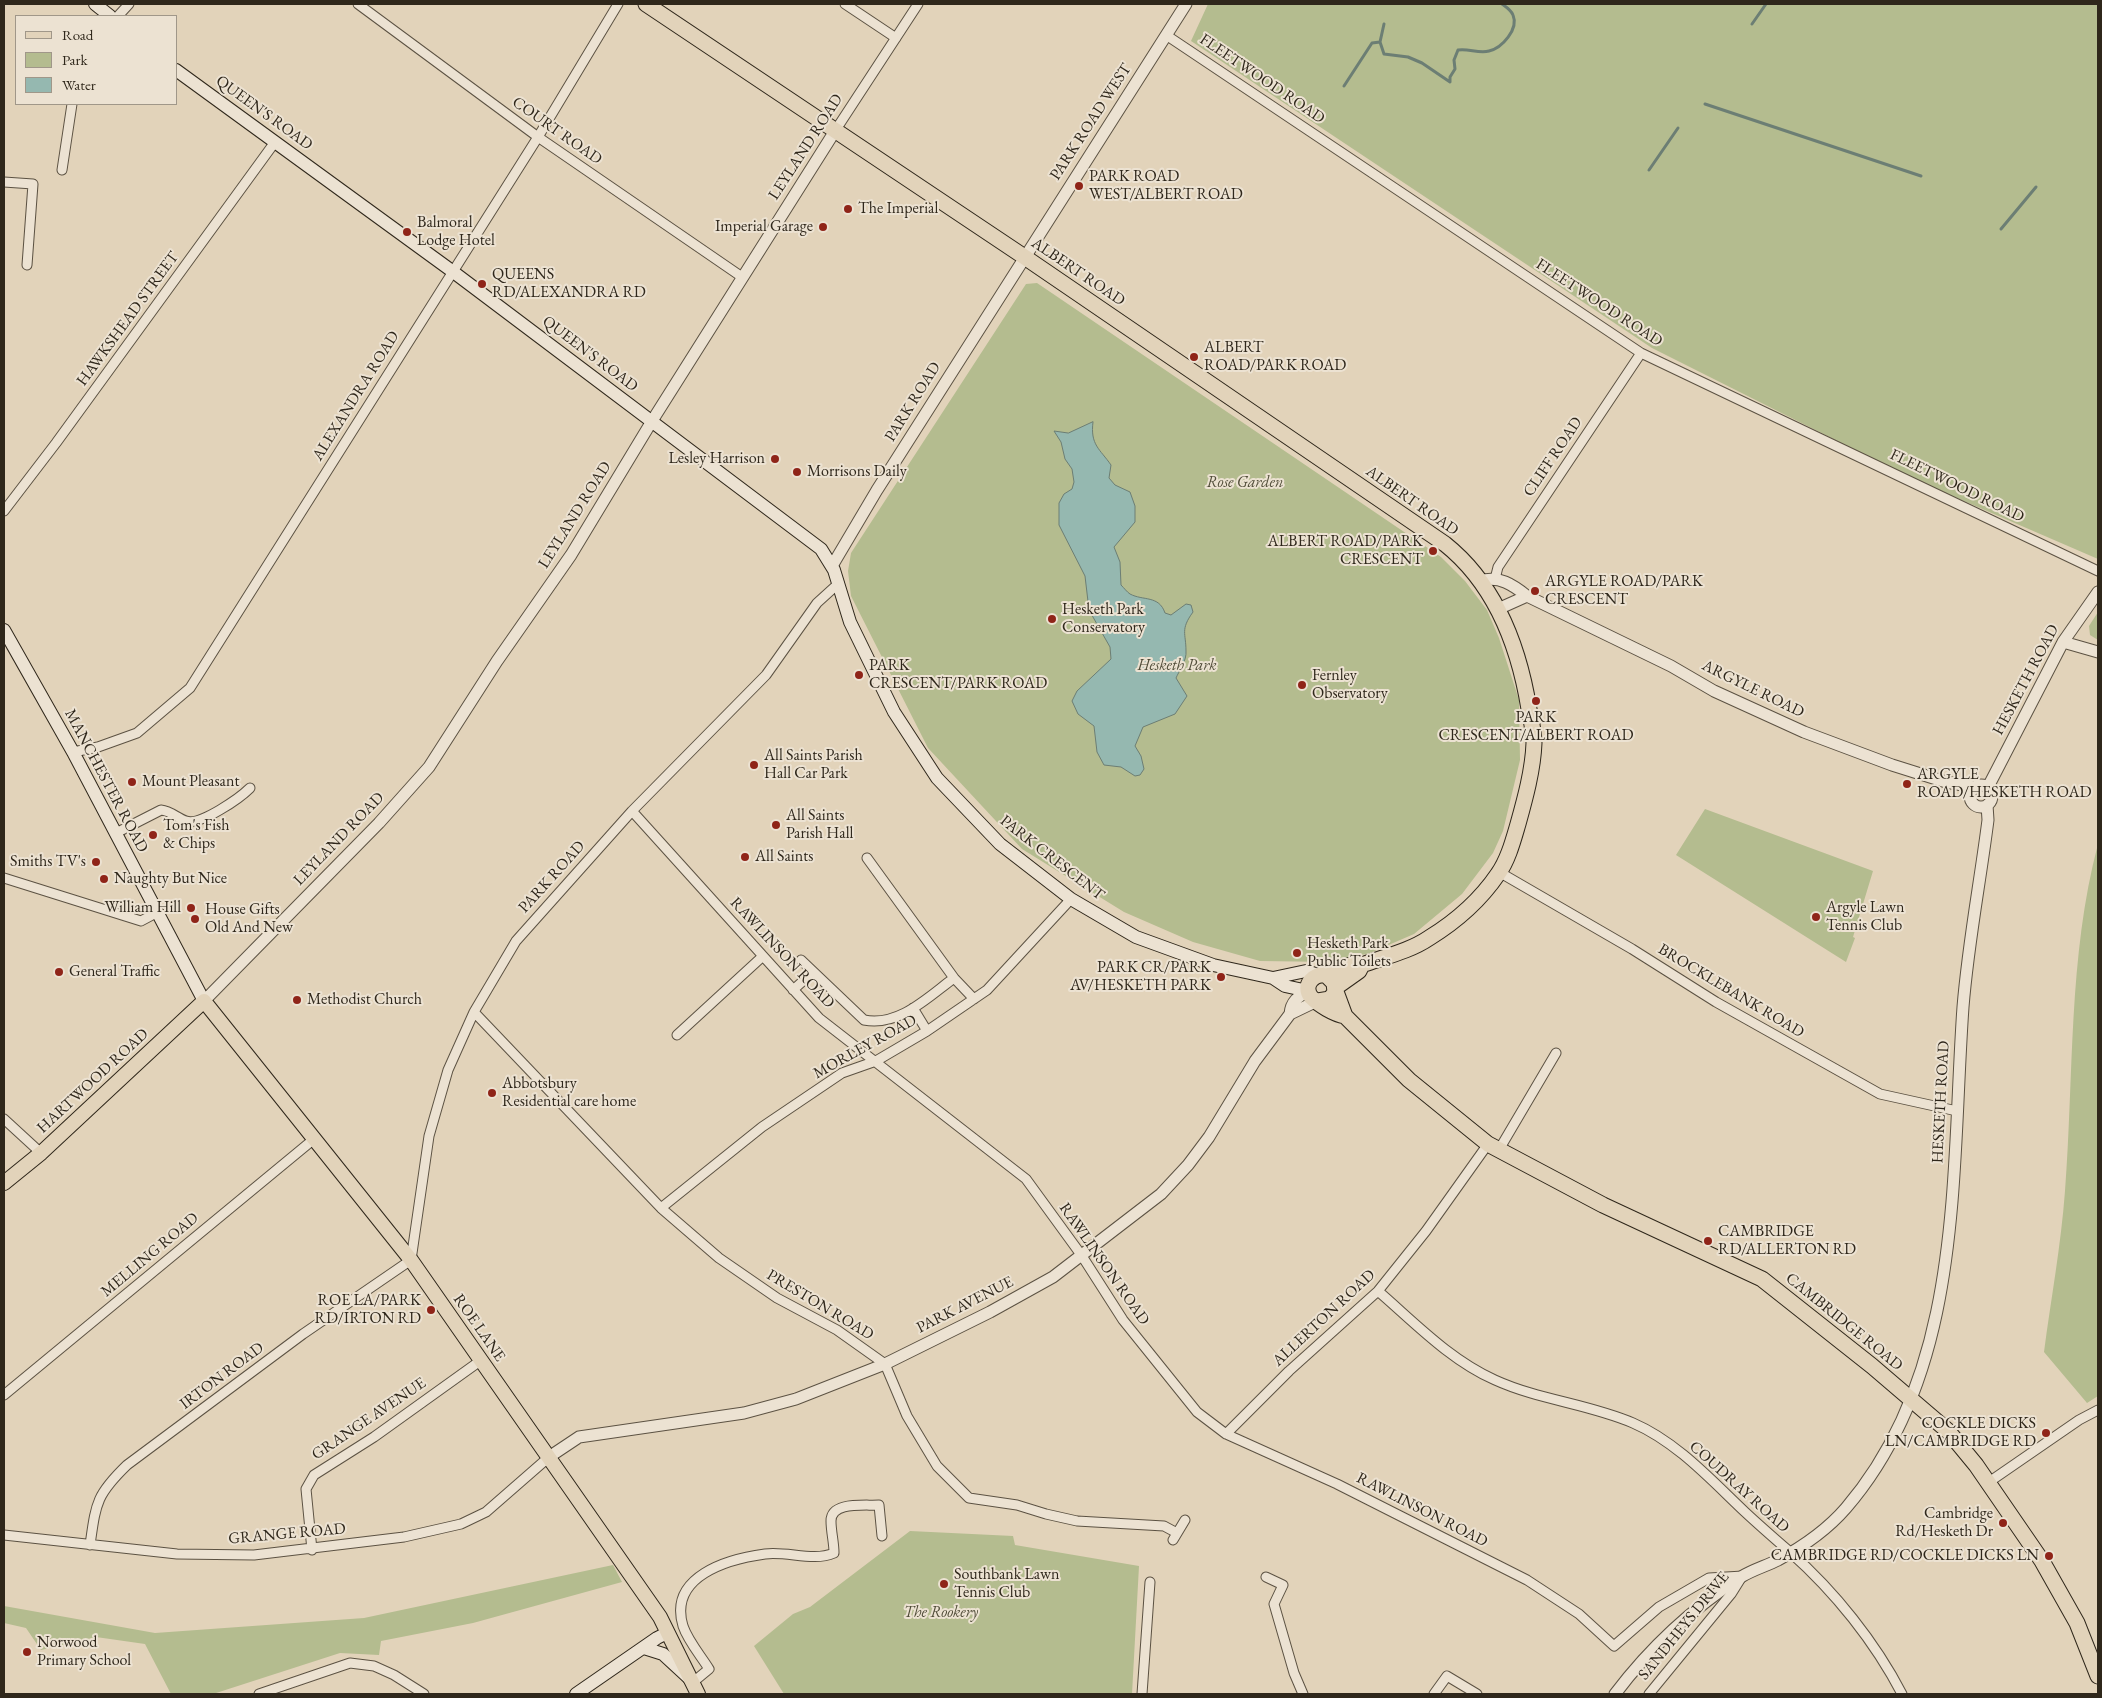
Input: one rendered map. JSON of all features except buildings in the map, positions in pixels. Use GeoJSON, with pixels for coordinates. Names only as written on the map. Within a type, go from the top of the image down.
{"type":"FeatureCollection","features":[{"type":"Feature","properties":{"kind":"highway","name":"ALBERT ROAD"},"geometry":{"type":"LineString","coordinates":[[646,4],[1024,257],[1445,544],[1487,580]]}},
{"type":"Feature","properties":{"kind":"highway","name":"PARK CRESCENT"},"geometry":{"type":"LineString","coordinates":[[1320,974],[1354,964],[1362,965],[1428,939],[1470,905],[1500,872],[1520,817],[1529,780],[1534,742],[1526,691],[1516,649],[1487,580]]}},
{"type":"Feature","properties":{"kind":"highway","name":"PARK CRESCENT"},"geometry":{"type":"LineString","coordinates":[[1335,988],[1359,971],[1362,965]]}},
{"type":"Feature","properties":{"kind":"highway"},"geometry":{"type":"LineString","coordinates":[[1320,974],[1333,980],[1335,988],[1330,999],[1313,996],[1311,979],[1320,974]]}},
{"type":"Feature","properties":{"kind":"highway","name":"CAMBRIDGE ROAD"},"geometry":{"type":"LineString","coordinates":[[1335,988],[1345,1016],[1409,1080],[1494,1146],[1603,1205],[1762,1279],[1911,1398],[1948,1431],[1989,1482],[2042,1562],[2077,1624],[2098,1676]]}},
{"type":"Feature","properties":{"kind":"highway","name":"CAMBRIDGE ROAD"},"geometry":{"type":"LineString","coordinates":[[1313,996],[1334,1014],[1345,1016]]}},
{"type":"Feature","properties":{"kind":"main road"},"geometry":{"type":"LineString","coordinates":[[95,4],[109,15]]}},
{"type":"Feature","properties":{"kind":"main road","name":"QUEEN'S ROAD"},"geometry":{"type":"LineString","coordinates":[[178,71],[452,271],[812,541],[827,556],[832,566],[850,622]]}},
{"type":"Feature","properties":{"kind":"main road","name":"PARK CRESCENT"},"geometry":{"type":"LineString","coordinates":[[850,622],[894,712],[937,778],[1000,844],[1071,899],[1136,937],[1213,965],[1274,978],[1306,972],[1320,974]]}},
{"type":"Feature","properties":{"kind":"main road","name":"MANCHESTER ROAD"},"geometry":{"type":"LineString","coordinates":[[4,630],[73,752],[156,913],[204,1001]]}},
{"type":"Feature","properties":{"kind":"main road","name":"PARK CRESCENT"},"geometry":{"type":"LineString","coordinates":[[1274,978],[1285,986],[1313,996]]}},
{"type":"Feature","properties":{"kind":"main road","name":"ROE LANE"},"geometry":{"type":"LineString","coordinates":[[204,1001],[411,1260],[660,1617],[693,1685]]}},
{"type":"Feature","properties":{"kind":"main road","name":"HARTWOOD ROAD"},"geometry":{"type":"LineString","coordinates":[[4,1183],[41,1153],[204,1001]]}},
{"type":"Feature","properties":{"kind":"main road"},"geometry":{"type":"LineString","coordinates":[[576,1694],[667,1634]]}},
{"type":"Feature","properties":{"kind":"main road"},"geometry":{"type":"LineString","coordinates":[[644,1648],[663,1654],[693,1685]]}},
{"type":"Feature","properties":{"kind":"street"},"geometry":{"type":"LineString","coordinates":[[119,15],[128,4]]}},
{"type":"Feature","properties":{"kind":"street","name":"COURT ROAD"},"geometry":{"type":"LineString","coordinates":[[358,4],[538,137],[742,277]]}},
{"type":"Feature","properties":{"kind":"street","name":"ALEXANDRA ROAD"},"geometry":{"type":"LineString","coordinates":[[73,752],[98,747],[136,732],[190,688],[538,137],[618,4]]}},
{"type":"Feature","properties":{"kind":"street"},"geometry":{"type":"LineString","coordinates":[[845,4],[896,38]]}},
{"type":"Feature","properties":{"kind":"street","name":"LEYLAND ROAD"},"geometry":{"type":"LineString","coordinates":[[204,1001],[379,823],[429,766],[497,661],[571,555],[742,277],[918,4]]}},
{"type":"Feature","properties":{"kind":"street","name":"PARK ROAD WEST"},"geometry":{"type":"LineString","coordinates":[[1024,257],[1186,4]]}},
{"type":"Feature","properties":{"kind":"street","name":"FLEETWOOD ROAD"},"geometry":{"type":"LineString","coordinates":[[1166,35],[1640,352],[2098,571]]}},
{"type":"Feature","properties":{"kind":"street"},"geometry":{"type":"LineString","coordinates":[[62,170],[72,105]]}},
{"type":"Feature","properties":{"kind":"street","name":"HAWKSHEAD STREET"},"geometry":{"type":"LineString","coordinates":[[4,511],[56,443],[275,142]]}},
{"type":"Feature","properties":{"kind":"street"},"geometry":{"type":"LineString","coordinates":[[4,182],[33,184],[27,265]]}},
{"type":"Feature","properties":{"kind":"street","name":"PARK ROAD"},"geometry":{"type":"LineString","coordinates":[[832,566],[877,490],[1024,257]]}},
{"type":"Feature","properties":{"kind":"street","name":"CLIFF ROAD"},"geometry":{"type":"LineString","coordinates":[[1487,580],[1498,567],[1640,352]]}},
{"type":"Feature","properties":{"kind":"street","name":"ARGYLE ROAD"},"geometry":{"type":"LineString","coordinates":[[1487,580],[1515,586],[1527,596],[1671,666],[1714,691],[1804,732],[1892,766],[1946,782],[1974,787]]}},
{"type":"Feature","properties":{"kind":"street","name":"PARK ROAD"},"geometry":{"type":"LineString","coordinates":[[411,1260],[428,1136],[448,1070],[474,1012],[516,941],[632,812],[766,675],[817,603],[839,583]]}},
{"type":"Feature","properties":{"kind":"street","name":"HESKETH ROAD"},"geometry":{"type":"LineString","coordinates":[[1988,787],[2063,642],[2098,592]]}},
{"type":"Feature","properties":{"kind":"street"},"geometry":{"type":"LineString","coordinates":[[1498,609],[1527,596]]}},
{"type":"Feature","properties":{"kind":"street"},"geometry":{"type":"LineString","coordinates":[[2063,642],[2098,652]]}},
{"type":"Feature","properties":{"kind":"street"},"geometry":{"type":"LineString","coordinates":[[1981,784],[1988,787],[1992,796],[1987,804],[1980,807],[1973,804],[1970,793],[1974,787],[1981,784]]}},
{"type":"Feature","properties":{"kind":"street"},"geometry":{"type":"LineString","coordinates":[[116,833],[161,810],[168,811],[186,821],[195,822],[239,798],[250,788]]}},
{"type":"Feature","properties":{"kind":"street","name":"HESKETH ROAD"},"geometry":{"type":"LineString","coordinates":[[1615,1694],[1661,1640],[1705,1603],[1743,1576],[1791,1553],[1826,1529],[1861,1490],[1898,1429],[1911,1398],[1938,1312],[1944,1278],[1965,985],[1986,834],[1987,804]]}},
{"type":"Feature","properties":{"kind":"street","name":"RAWLINSON ROAD"},"geometry":{"type":"LineString","coordinates":[[632,812],[819,1018],[1026,1179],[1082,1256],[1124,1320],[1174,1385],[1197,1412],[1226,1434],[1337,1484],[1526,1580],[1579,1614],[1614,1646],[1659,1607],[1708,1578],[1743,1576]]}},
{"type":"Feature","properties":{"kind":"street"},"geometry":{"type":"LineString","coordinates":[[867,858],[954,978],[974,999]]}},
{"type":"Feature","properties":{"kind":"street","name":"BROCKLEBANK ROAD"},"geometry":{"type":"LineString","coordinates":[[1500,872],[1632,949],[1716,1002],[1880,1094],[1957,1111]]}},
{"type":"Feature","properties":{"kind":"street"},"geometry":{"type":"LineString","coordinates":[[4,878],[142,921],[156,913]]}},
{"type":"Feature","properties":{"kind":"street","name":"MORLEY ROAD"},"geometry":{"type":"LineString","coordinates":[[661,1208],[762,1127],[842,1073],[876,1061],[927,1031],[987,990],[1071,899]]}},
{"type":"Feature","properties":{"kind":"street"},"geometry":{"type":"LineString","coordinates":[[677,1035],[763,956]]}},
{"type":"Feature","properties":{"kind":"street"},"geometry":{"type":"LineString","coordinates":[[801,960],[864,1020],[877,1022],[884,1021],[913,1008],[954,978]]}},
{"type":"Feature","properties":{"kind":"street"},"geometry":{"type":"LineString","coordinates":[[794,990],[813,972]]}},
{"type":"Feature","properties":{"kind":"street","name":"PARK AVENUE"},"geometry":{"type":"LineString","coordinates":[[550,1457],[579,1437],[744,1414],[796,1399],[886,1364],[998,1308],[1053,1276],[1082,1256],[1161,1194],[1188,1165],[1210,1137],[1255,1061],[1290,1014],[1313,996]]}},
{"type":"Feature","properties":{"kind":"street"},"geometry":{"type":"LineString","coordinates":[[913,1008],[927,1031]]}},
{"type":"Feature","properties":{"kind":"street","name":"PRESTON ROAD"},"geometry":{"type":"LineString","coordinates":[[474,1012],[661,1208],[719,1258],[777,1298],[837,1330],[886,1364]]}},
{"type":"Feature","properties":{"kind":"street","name":"ALLERTON ROAD"},"geometry":{"type":"LineString","coordinates":[[1226,1434],[1289,1371],[1378,1291],[1494,1146],[1556,1053]]}},
{"type":"Feature","properties":{"kind":"street"},"geometry":{"type":"LineString","coordinates":[[4,1119],[41,1153]]}},
{"type":"Feature","properties":{"kind":"street","name":"MELLING ROAD"},"geometry":{"type":"LineString","coordinates":[[4,1395],[314,1139]]}},
{"type":"Feature","properties":{"kind":"street","name":"IRTON ROAD"},"geometry":{"type":"LineString","coordinates":[[90,1545],[96,1506],[108,1484],[127,1465],[303,1334],[411,1260]]}},
{"type":"Feature","properties":{"kind":"street","name":"COUDRAY ROAD"},"geometry":{"type":"LineString","coordinates":[[1378,1291],[1443,1349],[1495,1380],[1633,1423],[1668,1444],[1705,1473],[1772,1538],[1791,1553],[1842,1607],[1872,1643],[1902,1694]]}},
{"type":"Feature","properties":{"kind":"street","name":"GRANGE AVENUE"},"geometry":{"type":"LineString","coordinates":[[312,1550],[306,1489],[314,1475],[374,1437],[480,1361]]}},
{"type":"Feature","properties":{"kind":"street"},"geometry":{"type":"LineString","coordinates":[[886,1364],[907,1416],[937,1466],[969,1498],[1017,1505],[1077,1521],[1164,1526],[1175,1537],[1185,1520]]}},
{"type":"Feature","properties":{"kind":"street"},"geometry":{"type":"LineString","coordinates":[[1989,1482],[2079,1420],[2098,1410]]}},
{"type":"Feature","properties":{"kind":"street","name":"GRANGE ROAD"},"geometry":{"type":"LineString","coordinates":[[4,1535],[177,1554],[254,1555],[312,1550],[404,1538],[461,1524],[486,1512],[550,1457]]}},
{"type":"Feature","properties":{"kind":"street"},"geometry":{"type":"LineString","coordinates":[[693,1685],[709,1669],[683,1626],[682,1606],[687,1587],[701,1573],[766,1554],[796,1554],[823,1557],[834,1553],[831,1519],[834,1512],[843,1506],[879,1505],[882,1536]]}},
{"type":"Feature","properties":{"kind":"street","name":"SANDHEYS DRIVE"},"geometry":{"type":"LineString","coordinates":[[1649,1694],[1732,1594],[1743,1576]]}},
{"type":"Feature","properties":{"kind":"street"},"geometry":{"type":"LineString","coordinates":[[1266,1577],[1282,1585],[1274,1604],[1294,1673],[1303,1694]]}},
{"type":"Feature","properties":{"kind":"street"},"geometry":{"type":"LineString","coordinates":[[1142,1694],[1150,1582]]}},
{"type":"Feature","properties":{"kind":"street"},"geometry":{"type":"LineString","coordinates":[[259,1694],[350,1663],[374,1666],[394,1674],[424,1694]]}},
{"type":"Feature","properties":{"kind":"street"},"geometry":{"type":"LineString","coordinates":[[1434,1694],[1446,1676],[1477,1694]]}},
{"type":"Feature","properties":{"kind":"green space"},"geometry":{"type":"Polygon","coordinates":[[[1208,4],[2098,4],[2098,559],[1913,479],[1652,348],[1191,41],[1208,4]]]}},
{"type":"Feature","properties":{"kind":"green space","name":"Hesketh Park"},"geometry":{"type":"Polygon","coordinates":[[[1037,283],[1441,557],[1465,581],[1487,610],[1499,638],[1519,700],[1520,760],[1503,831],[1493,853],[1462,894],[1414,934],[1370,953],[1332,962],[1260,961],[1193,942],[1124,912],[1022,849],[928,748],[851,596],[848,571],[851,553],[1026,284],[1037,283]]]}},
{"type":"Feature","properties":{"kind":"green space"},"geometry":{"type":"Polygon","coordinates":[[[2098,612],[2098,640],[2090,635],[2089,626],[2098,612]]]}},
{"type":"Feature","properties":{"kind":"green space","name":"Argyle Lawn Tennis Club"},"geometry":{"type":"Polygon","coordinates":[[[1705,809],[1873,871],[1853,937],[1855,938],[1846,962],[1676,855],[1705,809]]]}},
{"type":"Feature","properties":{"kind":"green space"},"geometry":{"type":"Polygon","coordinates":[[[2098,844],[2098,1396],[2087,1403],[2044,1352],[2065,1191],[2074,1016],[2081,930],[2098,844]]]}},
{"type":"Feature","properties":{"kind":"green space","name":"The Rookery"},"geometry":{"type":"Polygon","coordinates":[[[910,1531],[1013,1536],[1015,1545],[1139,1566],[1132,1694],[784,1694],[754,1646],[793,1614],[810,1607],[910,1531]]]}},
{"type":"Feature","properties":{"kind":"green space"},"geometry":{"type":"Polygon","coordinates":[[[613,1565],[622,1582],[473,1623],[381,1641],[379,1655],[340,1653],[213,1694],[171,1694],[145,1644],[96,1637],[41,1650],[26,1628],[4,1623],[4,1606],[155,1633],[364,1618],[613,1565]]]}},
{"type":"Feature","properties":{"kind":"water"},"geometry":{"type":"Polygon","coordinates":[[[1093,422],[1094,441],[1111,465],[1109,478],[1115,485],[1130,492],[1135,506],[1135,522],[1114,547],[1120,562],[1121,585],[1130,594],[1159,603],[1165,613],[1171,615],[1186,604],[1191,605],[1193,612],[1186,623],[1185,658],[1176,678],[1187,696],[1175,714],[1143,727],[1135,746],[1141,756],[1144,769],[1140,775],[1135,776],[1121,767],[1104,765],[1097,752],[1094,726],[1078,714],[1072,701],[1077,691],[1111,659],[1110,647],[1089,610],[1085,576],[1059,525],[1059,503],[1064,494],[1072,489],[1074,482],[1072,469],[1065,459],[1061,442],[1054,431],[1068,433],[1093,422]]]}},
{"type":"Feature","properties":{"kind":"waterway"},"geometry":{"type":"LineString","coordinates":[[1384,24],[1380,42],[1384,54],[1408,57],[1422,63],[1450,82],[1450,77],[1455,69],[1454,60],[1458,50],[1489,51],[1499,46],[1508,37],[1514,26],[1514,20],[1511,12],[1502,4]]}},
{"type":"Feature","properties":{"kind":"waterway"},"geometry":{"type":"LineString","coordinates":[[1752,24],[1766,4]]}},
{"type":"Feature","properties":{"kind":"waterway"},"geometry":{"type":"LineString","coordinates":[[1344,86],[1372,43],[1380,42]]}},
{"type":"Feature","properties":{"kind":"waterway"},"geometry":{"type":"LineString","coordinates":[[1705,104],[1921,176]]}},
{"type":"Feature","properties":{"kind":"waterway"},"geometry":{"type":"LineString","coordinates":[[1649,170],[1678,128]]}},
{"type":"Feature","properties":{"kind":"waterway"},"geometry":{"type":"LineString","coordinates":[[2001,229],[2036,187]]}},
{"type":"Feature","properties":{"kind":"place","name":"PARK ROAD WEST/ALBERT ROAD"},"geometry":{"type":"Point","coordinates":[1079,186]}},
{"type":"Feature","properties":{"kind":"place","name":"The Imperial"},"geometry":{"type":"Point","coordinates":[848,209]}},
{"type":"Feature","properties":{"kind":"place","name":"Imperial Garage"},"geometry":{"type":"Point","coordinates":[823,227]}},
{"type":"Feature","properties":{"kind":"place","name":"Balmoral Lodge Hotel"},"geometry":{"type":"Point","coordinates":[407,232]}},
{"type":"Feature","properties":{"kind":"place","name":"QUEENS RD/ALEXANDRA RD"},"geometry":{"type":"Point","coordinates":[482,284]}},
{"type":"Feature","properties":{"kind":"place","name":"ALBERT ROAD/PARK ROAD"},"geometry":{"type":"Point","coordinates":[1194,357]}},
{"type":"Feature","properties":{"kind":"place","name":"Lesley Harrison"},"geometry":{"type":"Point","coordinates":[775,459]}},
{"type":"Feature","properties":{"kind":"place","name":"Morrisons Daily"},"geometry":{"type":"Point","coordinates":[797,472]}},
{"type":"Feature","properties":{"kind":"place","name":"ALBERT ROAD/PARK CRESCENT"},"geometry":{"type":"Point","coordinates":[1433,551]}},
{"type":"Feature","properties":{"kind":"place","name":"ARGYLE ROAD/PARK CRESCENT"},"geometry":{"type":"Point","coordinates":[1535,591]}},
{"type":"Feature","properties":{"kind":"place","name":"Hesketh Park Conservatory"},"geometry":{"type":"Point","coordinates":[1052,619]}},
{"type":"Feature","properties":{"kind":"place","name":"PARK CRESCENT/PARK ROAD"},"geometry":{"type":"Point","coordinates":[859,675]}},
{"type":"Feature","properties":{"kind":"place","name":"Fernley Observatory"},"geometry":{"type":"Point","coordinates":[1302,685]}},
{"type":"Feature","properties":{"kind":"place","name":"PARK CRESCENT/ALBERT ROAD"},"geometry":{"type":"Point","coordinates":[1536,701]}},
{"type":"Feature","properties":{"kind":"place","name":"All Saints Parish Hall Car Park"},"geometry":{"type":"Point","coordinates":[754,765]}},
{"type":"Feature","properties":{"kind":"place","name":"Mount Pleasant"},"geometry":{"type":"Point","coordinates":[132,782]}},
{"type":"Feature","properties":{"kind":"place","name":"ARGYLE ROAD/HESKETH ROAD"},"geometry":{"type":"Point","coordinates":[1907,784]}},
{"type":"Feature","properties":{"kind":"place","name":"All Saints Parish Hall"},"geometry":{"type":"Point","coordinates":[776,825]}},
{"type":"Feature","properties":{"kind":"place","name":"Tom's Fish & Chips"},"geometry":{"type":"Point","coordinates":[153,835]}},
{"type":"Feature","properties":{"kind":"place","name":"All Saints"},"geometry":{"type":"Point","coordinates":[745,857]}},
{"type":"Feature","properties":{"kind":"place","name":"Smiths TV's"},"geometry":{"type":"Point","coordinates":[96,862]}},
{"type":"Feature","properties":{"kind":"place","name":"Naughty But Nice"},"geometry":{"type":"Point","coordinates":[104,879]}},
{"type":"Feature","properties":{"kind":"place","name":"William Hill"},"geometry":{"type":"Point","coordinates":[191,908]}},
{"type":"Feature","properties":{"kind":"place","name":"Argyle Lawn Tennis Club"},"geometry":{"type":"Point","coordinates":[1816,917]}},
{"type":"Feature","properties":{"kind":"place","name":"House Gifts Old And New"},"geometry":{"type":"Point","coordinates":[195,919]}},
{"type":"Feature","properties":{"kind":"place","name":"Hesketh Park Public Toilets"},"geometry":{"type":"Point","coordinates":[1297,953]}},
{"type":"Feature","properties":{"kind":"place","name":"General Traffic"},"geometry":{"type":"Point","coordinates":[59,972]}},
{"type":"Feature","properties":{"kind":"place","name":"PARK CR/PARK AV/HESKETH PARK"},"geometry":{"type":"Point","coordinates":[1221,977]}},
{"type":"Feature","properties":{"kind":"place","name":"Methodist Church"},"geometry":{"type":"Point","coordinates":[297,1000]}},
{"type":"Feature","properties":{"kind":"place","name":"Abbotsbury Residential care home"},"geometry":{"type":"Point","coordinates":[492,1093]}},
{"type":"Feature","properties":{"kind":"place","name":"CAMBRIDGE RD/ALLERTON RD"},"geometry":{"type":"Point","coordinates":[1708,1241]}},
{"type":"Feature","properties":{"kind":"place","name":"ROE LA/PARK RD/IRTON RD"},"geometry":{"type":"Point","coordinates":[431,1310]}},
{"type":"Feature","properties":{"kind":"place","name":"COCKLE DICKS LN/CAMBRIDGE RD"},"geometry":{"type":"Point","coordinates":[2046,1433]}},
{"type":"Feature","properties":{"kind":"place","name":"Cambridge Rd/Hesketh Dr"},"geometry":{"type":"Point","coordinates":[2003,1523]}},
{"type":"Feature","properties":{"kind":"place","name":"CAMBRIDGE RD/COCKLE DICKS LN"},"geometry":{"type":"Point","coordinates":[2049,1556]}},
{"type":"Feature","properties":{"kind":"place","name":"Southbank Lawn Tennis Club"},"geometry":{"type":"Point","coordinates":[944,1584]}},
{"type":"Feature","properties":{"kind":"place","name":"Norwood Primary School"},"geometry":{"type":"Point","coordinates":[27,1652]}},
{"type":"Feature","properties":{"kind":"park label","name":"Rose Garden"},"geometry":{"type":"Point","coordinates":[1245,483]}}]}
